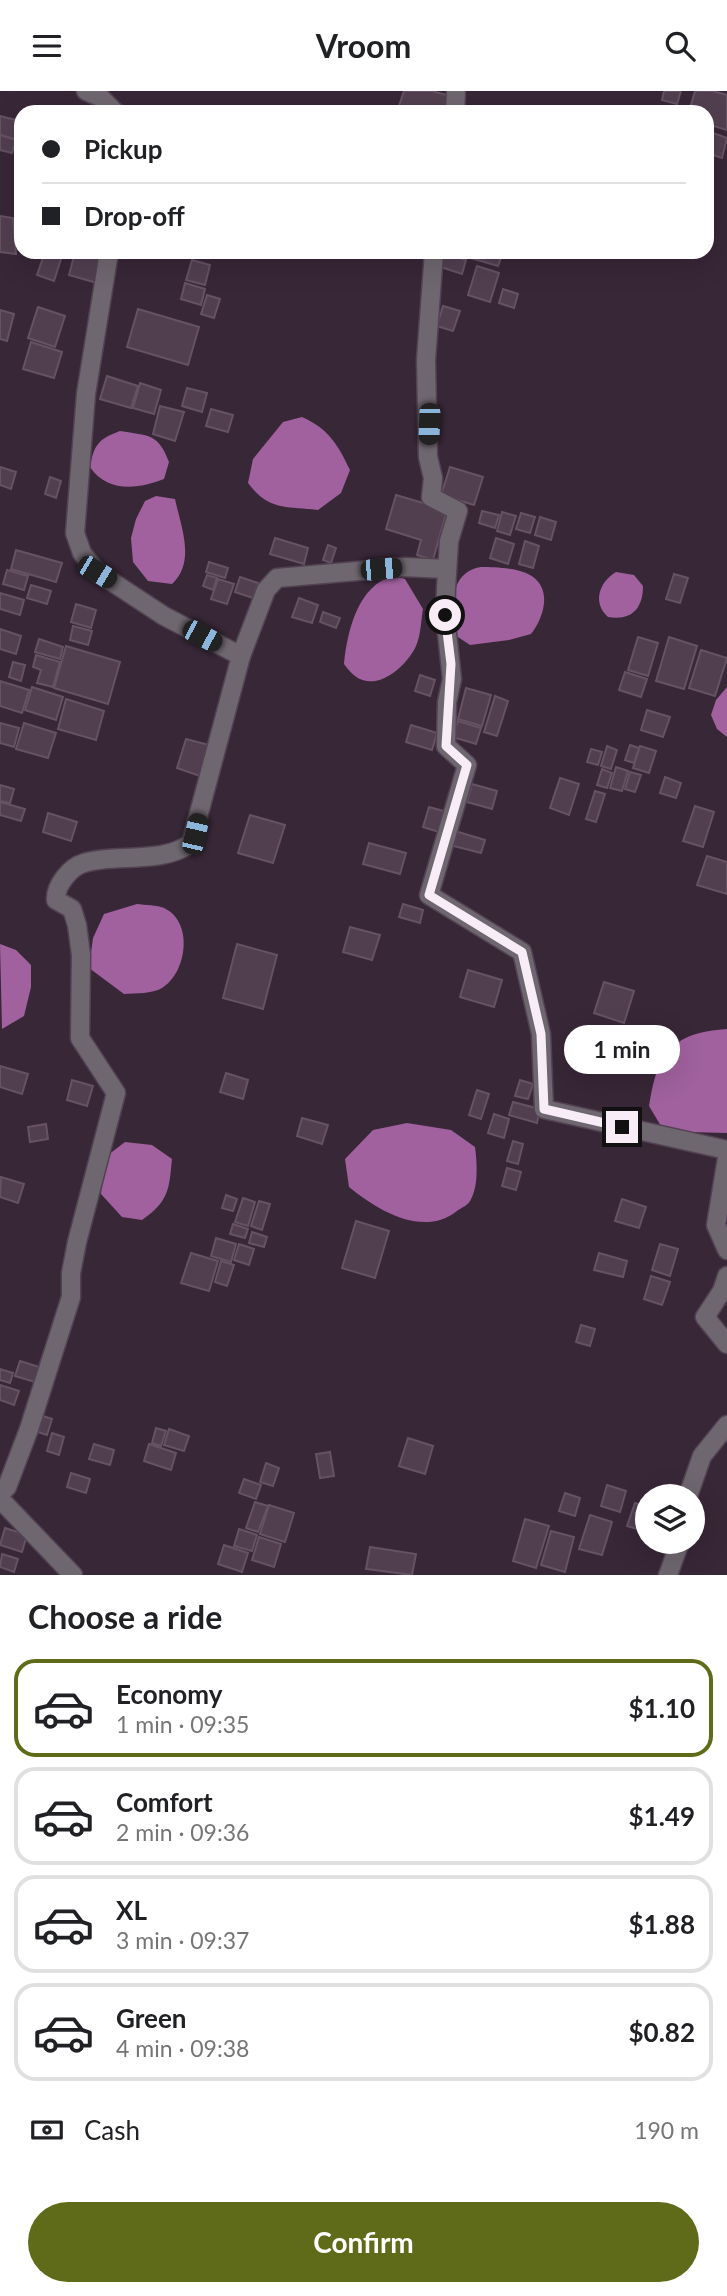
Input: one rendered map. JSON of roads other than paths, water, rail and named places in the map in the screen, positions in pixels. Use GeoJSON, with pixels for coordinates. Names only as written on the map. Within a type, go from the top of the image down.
{"type":"FeatureCollection","features":[{"type":"Feature","properties":{"kind":"street"},"geometry":{"type":"LineString","coordinates":[[86,91],[100,97],[108,105]]}},
{"type":"Feature","properties":{"kind":"street"},"geometry":{"type":"LineString","coordinates":[[108,259],[86,394],[75,533],[82,553],[97,572],[164,616],[241,656]]}},
{"type":"Feature","properties":{"kind":"street"},"geometry":{"type":"LineString","coordinates":[[433,259],[426,359],[428,457],[433,478],[431,497],[458,511],[449,541],[447,569],[445,615],[452,679],[447,702],[446,746],[467,765],[429,895],[522,952],[541,1034],[544,1109],[727,1150]]}},
{"type":"Feature","properties":{"kind":"street"},"geometry":{"type":"LineString","coordinates":[[73,1575],[0,1496],[7,1487],[29,1429],[71,1297],[71,1273],[77,1242],[116,1093],[80,1038],[80,955],[77,925],[72,909],[56,900],[55,894],[63,879],[82,863],[161,855],[191,843],[241,656],[266,590],[277,578],[404,567],[447,569]]}},
{"type":"Feature","properties":{"kind":"street"},"geometry":{"type":"LineString","coordinates":[[727,1158],[716,1224],[727,1250]]}},
{"type":"Feature","properties":{"kind":"street"},"geometry":{"type":"LineString","coordinates":[[727,1276],[723,1291],[705,1317],[727,1344]]}},
{"type":"Feature","properties":{"kind":"street"},"geometry":{"type":"LineString","coordinates":[[692,1484],[702,1455],[727,1425]]}},
{"type":"Feature","properties":{"kind":"street"},"geometry":{"type":"LineString","coordinates":[[668,1575],[676,1554]]}}]}
